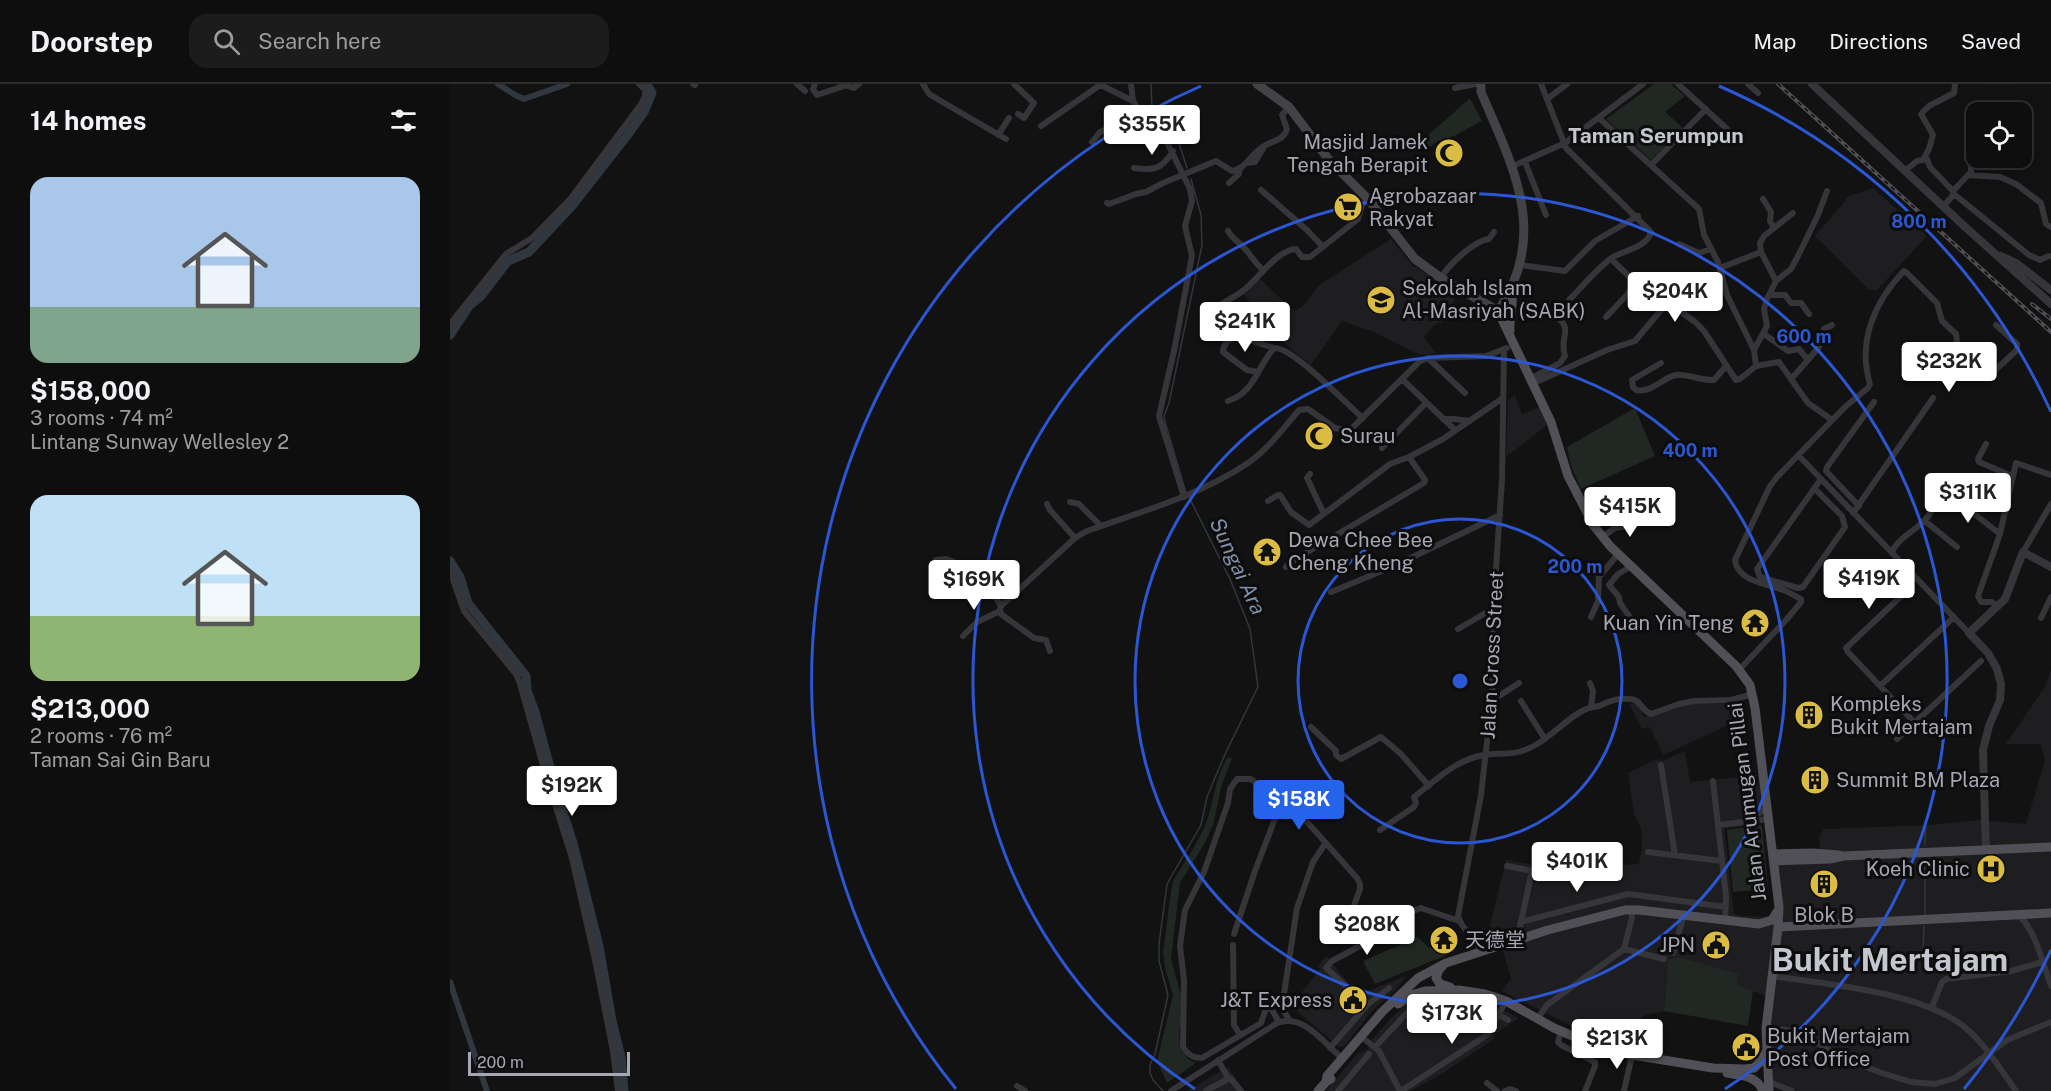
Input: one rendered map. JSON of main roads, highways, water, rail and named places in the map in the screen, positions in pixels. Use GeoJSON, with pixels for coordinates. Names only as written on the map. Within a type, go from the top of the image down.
{"type":"FeatureCollection","features":[{"type":"Feature","properties":{"kind":"main road"},"geometry":{"type":"LineString","coordinates":[[1257,84],[1289,107],[1329,160],[1368,199],[1415,259],[1441,278],[1498,311],[1512,289],[1521,265],[1524,223],[1522,200],[1513,166],[1478,86]]}},
{"type":"Feature","properties":{"kind":"main road"},"geometry":{"type":"LineString","coordinates":[[1512,289],[1513,300],[1509,323],[1512,338]]}},
{"type":"Feature","properties":{"kind":"main road","name":"Jalan Arumugan Pillai"},"geometry":{"type":"LineString","coordinates":[[1498,311],[1533,380],[1555,431],[1568,476],[1584,509],[1602,537],[1739,670],[1750,685],[1768,807],[1779,907],[1766,1028],[1770,1088]]}},
{"type":"Feature","properties":{"kind":"main road"},"geometry":{"type":"LineString","coordinates":[[1773,857],[1831,853],[1843,856],[2051,847]]}},
{"type":"Feature","properties":{"kind":"main road"},"geometry":{"type":"LineString","coordinates":[[1318,1091],[1326,1082],[1327,1076],[1375,1019],[1421,975],[1446,963],[1618,911],[1631,909],[1759,924],[1772,921],[1779,907]]}},
{"type":"Feature","properties":{"kind":"main road"},"geometry":{"type":"LineString","coordinates":[[1778,927],[2047,913]]}},
{"type":"Feature","properties":{"kind":"main road"},"geometry":{"type":"LineString","coordinates":[[1759,924],[1769,931],[1775,946]]}},
{"type":"Feature","properties":{"kind":"main road"},"geometry":{"type":"LineString","coordinates":[[1446,963],[1438,971],[1437,980],[1442,985],[1506,1001],[1561,1031],[1598,1047],[1713,1068],[1745,1069],[1754,1068],[1762,1060],[1767,1050]]}},
{"type":"Feature","properties":{"kind":"main road"},"geometry":{"type":"LineString","coordinates":[[1410,986],[1421,984],[1423,988],[1419,992]]}},
{"type":"Feature","properties":{"kind":"main road"},"geometry":{"type":"LineString","coordinates":[[1346,1055],[1397,1004],[1411,995],[1419,992],[1460,990]]}},
{"type":"Feature","properties":{"kind":"main road"},"geometry":{"type":"LineString","coordinates":[[1713,1068],[1757,1081],[1763,1091]]}},
{"type":"Feature","properties":{"kind":"main road"},"geometry":{"type":"LineString","coordinates":[[1744,1076],[1752,1083],[1756,1091]]}},
{"type":"Feature","properties":{"kind":"waterway"},"geometry":{"type":"LineString","coordinates":[[498,84],[524,99],[567,84]]}},
{"type":"Feature","properties":{"kind":"waterway"},"geometry":{"type":"LineString","coordinates":[[450,335],[469,306],[481,296],[508,261],[529,252],[572,206],[644,112],[652,93],[647,84]]}},
{"type":"Feature","properties":{"kind":"waterway"},"geometry":{"type":"LineString","coordinates":[[1151,84],[1152,107],[1176,134],[1187,168]]}},
{"type":"Feature","properties":{"kind":"waterway","name":"Sungai Ara"},"geometry":{"type":"LineString","coordinates":[[1186,493],[1164,416],[1169,403],[1202,245],[1201,215],[1191,179]]}},
{"type":"Feature","properties":{"kind":"waterway","name":"Sungai Ara"},"geometry":{"type":"LineString","coordinates":[[1163,1091],[1153,1080],[1150,1065],[1155,1054],[1168,995],[1159,961],[1167,884],[1201,825],[1207,797],[1258,687],[1250,629],[1230,579],[1189,497]]}},
{"type":"Feature","properties":{"kind":"waterway"},"geometry":{"type":"LineString","coordinates":[[450,561],[460,577],[468,603],[526,676],[527,690],[573,843],[599,946],[612,1021],[621,1057],[624,1091]]}},
{"type":"Feature","properties":{"kind":"waterway"},"geometry":{"type":"LineString","coordinates":[[1925,845],[1926,822]]}},
{"type":"Feature","properties":{"kind":"waterway"},"geometry":{"type":"LineString","coordinates":[[1925,862],[1925,915]]}},
{"type":"Feature","properties":{"kind":"waterway"},"geometry":{"type":"LineString","coordinates":[[1923,949],[1924,926]]}},
{"type":"Feature","properties":{"kind":"waterway"},"geometry":{"type":"LineString","coordinates":[[450,982],[487,1091]]}},
{"type":"Feature","properties":{"kind":"railway"},"geometry":{"type":"LineString","coordinates":[[1778,84],[2051,332]]}},
{"type":"Feature","properties":{"kind":"railway"},"geometry":{"type":"LineString","coordinates":[[2032,304],[2051,319]]}},
{"type":"Feature","properties":{"kind":"place","name":"Masjid Jamek Tengah Berapit"},"geometry":{"type":"Point","coordinates":[1449,153]}},
{"type":"Feature","properties":{"kind":"place","name":"Agrobazaar Rakyat"},"geometry":{"type":"Point","coordinates":[1348,207]}},
{"type":"Feature","properties":{"kind":"place","name":"Sekolah Islam Al-Masriyah (SABK)"},"geometry":{"type":"Point","coordinates":[1381,300]}},
{"type":"Feature","properties":{"kind":"place","name":"Surau"},"geometry":{"type":"Point","coordinates":[1319,436]}},
{"type":"Feature","properties":{"kind":"place","name":"Dewa Chee Bee Cheng Kheng"},"geometry":{"type":"Point","coordinates":[1267,552]}},
{"type":"Feature","properties":{"kind":"place","name":"Kuan Yin Teng"},"geometry":{"type":"Point","coordinates":[1755,623]}},
{"type":"Feature","properties":{"kind":"place","name":"Kompleks Bukit Mertajam"},"geometry":{"type":"Point","coordinates":[1809,715]}},
{"type":"Feature","properties":{"kind":"place","name":"Summit BM Plaza"},"geometry":{"type":"Point","coordinates":[1815,780]}},
{"type":"Feature","properties":{"kind":"place","name":"Koeh Clinic"},"geometry":{"type":"Point","coordinates":[1991,869]}},
{"type":"Feature","properties":{"kind":"place","name":"Blok B"},"geometry":{"type":"Point","coordinates":[1824,884]}},
{"type":"Feature","properties":{"kind":"place","name":"天德堂"},"geometry":{"type":"Point","coordinates":[1444,940]}},
{"type":"Feature","properties":{"kind":"place","name":"JPN"},"geometry":{"type":"Point","coordinates":[1716,945]}},
{"type":"Feature","properties":{"kind":"place","name":"J&T Express"},"geometry":{"type":"Point","coordinates":[1353,1000]}},
{"type":"Feature","properties":{"kind":"place","name":"Bukit Mertajam Post Office"},"geometry":{"type":"Point","coordinates":[1746,1047]}},
{"type":"Feature","properties":{"kind":"district","name":"Taman Serumpun"},"geometry":{"type":"Point","coordinates":[1656,135]}},
{"type":"Feature","properties":{"kind":"district","name":"Bukit Mertajam"},"geometry":{"type":"Point","coordinates":[1890,959]}}]}
